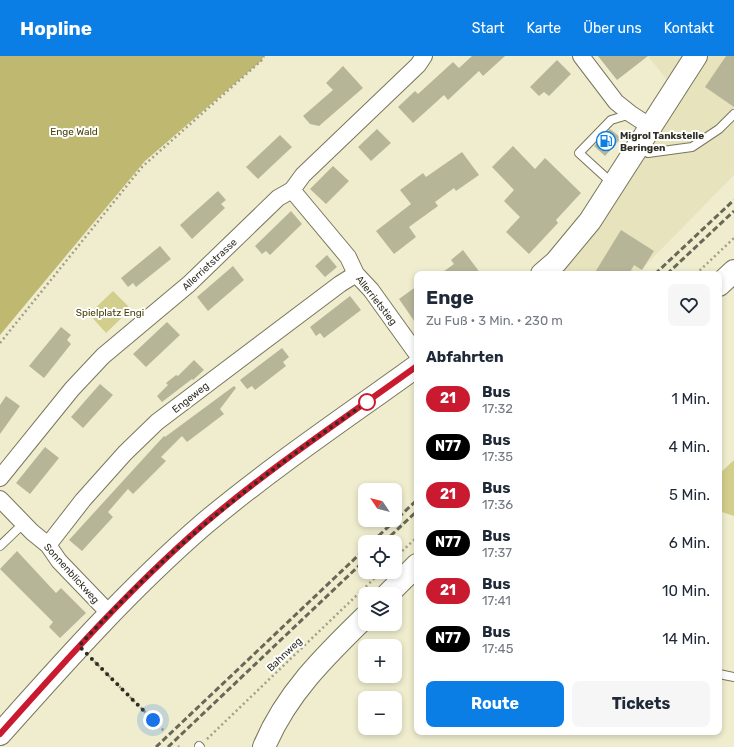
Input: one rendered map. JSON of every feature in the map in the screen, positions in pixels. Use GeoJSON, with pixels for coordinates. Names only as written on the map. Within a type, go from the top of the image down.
{"type":"FeatureCollection","features":[{"type":"Feature","properties":{"kind":"main road"},"geometry":{"type":"LineString","coordinates":[[545,271],[572,244],[590,221],[696,56]]}},
{"type":"Feature","properties":{"kind":"main road"},"geometry":{"type":"LineString","coordinates":[[722,282],[734,271]]}},
{"type":"Feature","properties":{"kind":"main road"},"geometry":{"type":"LineString","coordinates":[[0,734],[109,614],[146,577],[204,524],[258,481],[414,368]]}},
{"type":"Feature","properties":{"kind":"main road"},"geometry":{"type":"LineString","coordinates":[[395,587],[414,568]]}},
{"type":"Feature","properties":{"kind":"main road"},"geometry":{"type":"LineString","coordinates":[[264,747],[288,701],[304,679],[358,624]]}},
{"type":"Feature","properties":{"kind":"street","name":"Allerrietstrasse"},"geometry":{"type":"LineString","coordinates":[[0,478],[72,389],[103,356],[189,284],[278,198],[292,190],[303,175],[418,65],[424,56]]}},
{"type":"Feature","properties":{"kind":"street"},"geometry":{"type":"LineString","coordinates":[[581,56],[616,102],[651,127]]}},
{"type":"Feature","properties":{"kind":"street","name":"Allerrietstieg"},"geometry":{"type":"LineString","coordinates":[[292,190],[348,257],[356,274],[371,290],[414,350]]}},
{"type":"Feature","properties":{"kind":"street","name":"Engeweg"},"geometry":{"type":"LineString","coordinates":[[48,545],[83,500],[125,453],[157,422],[340,284],[356,274]]}},
{"type":"Feature","properties":{"kind":"street","name":"Sonnenblickweg"},"geometry":{"type":"LineString","coordinates":[[0,499],[48,545],[59,561],[109,614]]}},
{"type":"Feature","properties":{"kind":"lane"},"geometry":{"type":"LineString","coordinates":[[614,185],[579,153],[611,120],[631,114]]}},
{"type":"Feature","properties":{"kind":"lane"},"geometry":{"type":"LineString","coordinates":[[638,147],[648,153],[692,146],[719,128],[734,114]]}},
{"type":"Feature","properties":{"kind":"lane"},"geometry":{"type":"LineString","coordinates":[[0,546],[24,523]]}},
{"type":"Feature","properties":{"kind":"lane"},"geometry":{"type":"LineString","coordinates":[[722,675],[734,677]]}},
{"type":"Feature","properties":{"kind":"path"},"geometry":{"type":"LineString","coordinates":[[0,342],[142,167],[261,61],[264,56]]}},
{"type":"Feature","properties":{"kind":"path"},"geometry":{"type":"LineString","coordinates":[[699,271],[734,238]]}},
{"type":"Feature","properties":{"kind":"path"},"geometry":{"type":"LineString","coordinates":[[402,551],[414,540]]}},
{"type":"Feature","properties":{"kind":"path","name":"Bahnweg"},"geometry":{"type":"LineString","coordinates":[[200,747],[374,579]]}},
{"type":"Feature","properties":{"kind":"path"},"geometry":{"type":"LineString","coordinates":[[79,646],[164,731]]}},
{"type":"Feature","properties":{"kind":"shaded area"},"geometry":{"type":"Polygon","coordinates":[[[648,56],[686,56],[668,81],[648,56]]]}},
{"type":"Feature","properties":{"kind":"shaded area"},"geometry":{"type":"Polygon","coordinates":[[[707,56],[734,56],[734,175],[640,271],[558,271],[615,204],[707,56]]]}},
{"type":"Feature","properties":{"kind":"green space","name":"Enge Wald"},"geometry":{"type":"Polygon","coordinates":[[[0,56],[264,56],[261,61],[145,161],[0,335],[0,56]]]}},
{"type":"Feature","properties":{"kind":"green space","name":"Spielplatz Engi"},"geometry":{"type":"Polygon","coordinates":[[[113,291],[131,309],[106,333],[89,314],[113,291]]]}},
{"type":"Feature","properties":{"kind":"green space"},"geometry":{"type":"Polygon","coordinates":[[[734,460],[734,516],[722,512],[722,471],[734,460]]]}},
{"type":"Feature","properties":{"kind":"building"},"geometry":{"type":"Polygon","coordinates":[[[472,56],[505,56],[483,76],[479,71],[448,100],[444,95],[413,123],[398,107],[415,91],[418,94],[453,62],[459,68],[472,56]]]}},
{"type":"Feature","properties":{"kind":"building"},"geometry":{"type":"Polygon","coordinates":[[[598,56],[648,56],[617,80],[598,56]]]}},
{"type":"Feature","properties":{"kind":"building"},"geometry":{"type":"Polygon","coordinates":[[[726,56],[734,56],[734,107],[705,87],[726,56]]]}},
{"type":"Feature","properties":{"kind":"building"},"geometry":{"type":"Polygon","coordinates":[[[557,60],[571,74],[549,96],[544,92],[539,96],[530,87],[557,60]]]}},
{"type":"Feature","properties":{"kind":"building"},"geometry":{"type":"Polygon","coordinates":[[[343,66],[363,88],[319,126],[310,124],[303,116],[333,90],[326,83],[343,66]]]}},
{"type":"Feature","properties":{"kind":"building"},"geometry":{"type":"Polygon","coordinates":[[[377,129],[391,143],[371,161],[358,147],[377,129]]]}},
{"type":"Feature","properties":{"kind":"building","name":"Migrol Tankstelle Beringen"},"geometry":{"type":"Polygon","coordinates":[[[610,129],[621,138],[605,156],[594,146],[610,129]]]}},
{"type":"Feature","properties":{"kind":"building"},"geometry":{"type":"Polygon","coordinates":[[[280,135],[292,147],[258,179],[246,167],[280,135]]]}},
{"type":"Feature","properties":{"kind":"building"},"geometry":{"type":"Polygon","coordinates":[[[513,146],[535,169],[545,158],[581,193],[556,220],[558,223],[529,254],[506,232],[520,217],[504,201],[514,190],[492,167],[513,146]]]}},
{"type":"Feature","properties":{"kind":"building"},"geometry":{"type":"Polygon","coordinates":[[[462,152],[479,175],[456,191],[454,188],[435,202],[438,206],[409,227],[416,237],[394,254],[376,231],[411,204],[400,190],[423,173],[426,177],[462,152]]]}},
{"type":"Feature","properties":{"kind":"building"},"geometry":{"type":"Polygon","coordinates":[[[333,166],[349,181],[326,204],[310,189],[333,166]]]}},
{"type":"Feature","properties":{"kind":"building"},"geometry":{"type":"Polygon","coordinates":[[[218,191],[226,200],[221,204],[225,208],[192,239],[180,225],[218,191]]]}},
{"type":"Feature","properties":{"kind":"building"},"geometry":{"type":"Polygon","coordinates":[[[291,211],[302,224],[270,255],[266,251],[262,254],[255,246],[291,211]]]}},
{"type":"Feature","properties":{"kind":"building"},"geometry":{"type":"Polygon","coordinates":[[[621,230],[654,251],[642,270],[634,265],[631,271],[596,271],[621,230]]]}},
{"type":"Feature","properties":{"kind":"building"},"geometry":{"type":"Polygon","coordinates":[[[160,246],[171,259],[136,287],[133,283],[128,287],[121,278],[160,246]]]}},
{"type":"Feature","properties":{"kind":"building"},"geometry":{"type":"Polygon","coordinates":[[[463,250],[479,271],[444,271],[454,264],[451,260],[463,250]]]}},
{"type":"Feature","properties":{"kind":"building"},"geometry":{"type":"Polygon","coordinates":[[[327,255],[337,267],[325,277],[315,266],[327,255]]]}},
{"type":"Feature","properties":{"kind":"building"},"geometry":{"type":"Polygon","coordinates":[[[233,266],[244,280],[208,311],[197,297],[233,266]]]}},
{"type":"Feature","properties":{"kind":"building"},"geometry":{"type":"Polygon","coordinates":[[[414,288],[414,321],[399,299],[414,288]]]}},
{"type":"Feature","properties":{"kind":"building"},"geometry":{"type":"Polygon","coordinates":[[[350,296],[361,310],[324,338],[320,333],[316,336],[310,327],[350,296]]]}},
{"type":"Feature","properties":{"kind":"building"},"geometry":{"type":"Polygon","coordinates":[[[167,322],[180,335],[146,367],[133,354],[167,322]]]}},
{"type":"Feature","properties":{"kind":"building"},"geometry":{"type":"Polygon","coordinates":[[[61,327],[71,335],[67,340],[71,344],[44,378],[29,366],[61,327]]]}},
{"type":"Feature","properties":{"kind":"building"},"geometry":{"type":"Polygon","coordinates":[[[282,348],[289,357],[283,362],[286,366],[255,390],[252,386],[247,389],[240,380],[282,348]]]}},
{"type":"Feature","properties":{"kind":"building"},"geometry":{"type":"Polygon","coordinates":[[[194,360],[204,370],[193,380],[192,379],[162,402],[157,396],[168,385],[166,383],[176,375],[178,376],[194,360]]]}},
{"type":"Feature","properties":{"kind":"building"},"geometry":{"type":"Polygon","coordinates":[[[100,384],[113,395],[83,428],[71,417],[100,384]]]}},
{"type":"Feature","properties":{"kind":"building"},"geometry":{"type":"Polygon","coordinates":[[[234,386],[236,388],[220,409],[224,414],[187,442],[182,436],[161,457],[166,461],[133,494],[128,489],[108,512],[113,517],[82,551],[69,540],[164,436],[165,437],[234,386]]]}},
{"type":"Feature","properties":{"kind":"building"},"geometry":{"type":"Polygon","coordinates":[[[6,396],[20,406],[0,434],[0,405],[6,396]]]}},
{"type":"Feature","properties":{"kind":"building"},"geometry":{"type":"Polygon","coordinates":[[[45,447],[59,458],[30,494],[16,483],[45,447]]]}},
{"type":"Feature","properties":{"kind":"building"},"geometry":{"type":"Polygon","coordinates":[[[17,551],[56,593],[61,588],[86,613],[60,638],[49,627],[53,622],[0,569],[17,551]]]}},
{"type":"Feature","properties":{"kind":"railway"},"geometry":{"type":"LineString","coordinates":[[658,271],[734,200]]}},
{"type":"Feature","properties":{"kind":"railway"},"geometry":{"type":"LineString","coordinates":[[670,271],[734,211]]}},
{"type":"Feature","properties":{"kind":"railway"},"geometry":{"type":"LineString","coordinates":[[380,535],[414,503]]}},
{"type":"Feature","properties":{"kind":"railway"},"geometry":{"type":"LineString","coordinates":[[391,535],[414,514]]}},
{"type":"Feature","properties":{"kind":"railway"},"geometry":{"type":"LineString","coordinates":[[156,747],[358,556]]}},
{"type":"Feature","properties":{"kind":"railway"},"geometry":{"type":"LineString","coordinates":[[168,747],[358,567]]}},
{"type":"Feature","properties":{"kind":"bus line","name":"21"},"geometry":{"type":"LineString","coordinates":[[0,734],[109,614],[146,577],[204,524],[311,441],[414,368]]}},
{"type":"Feature","properties":{"kind":"place","name":"Migrol Tankstelle Beringen"},"geometry":{"type":"Point","coordinates":[606,141]}},
{"type":"Feature","properties":{"kind":"route"},"geometry":{"type":"LineString","coordinates":[[153,720],[79,646],[146,577],[204,524],[311,441],[367,402]]}}]}
